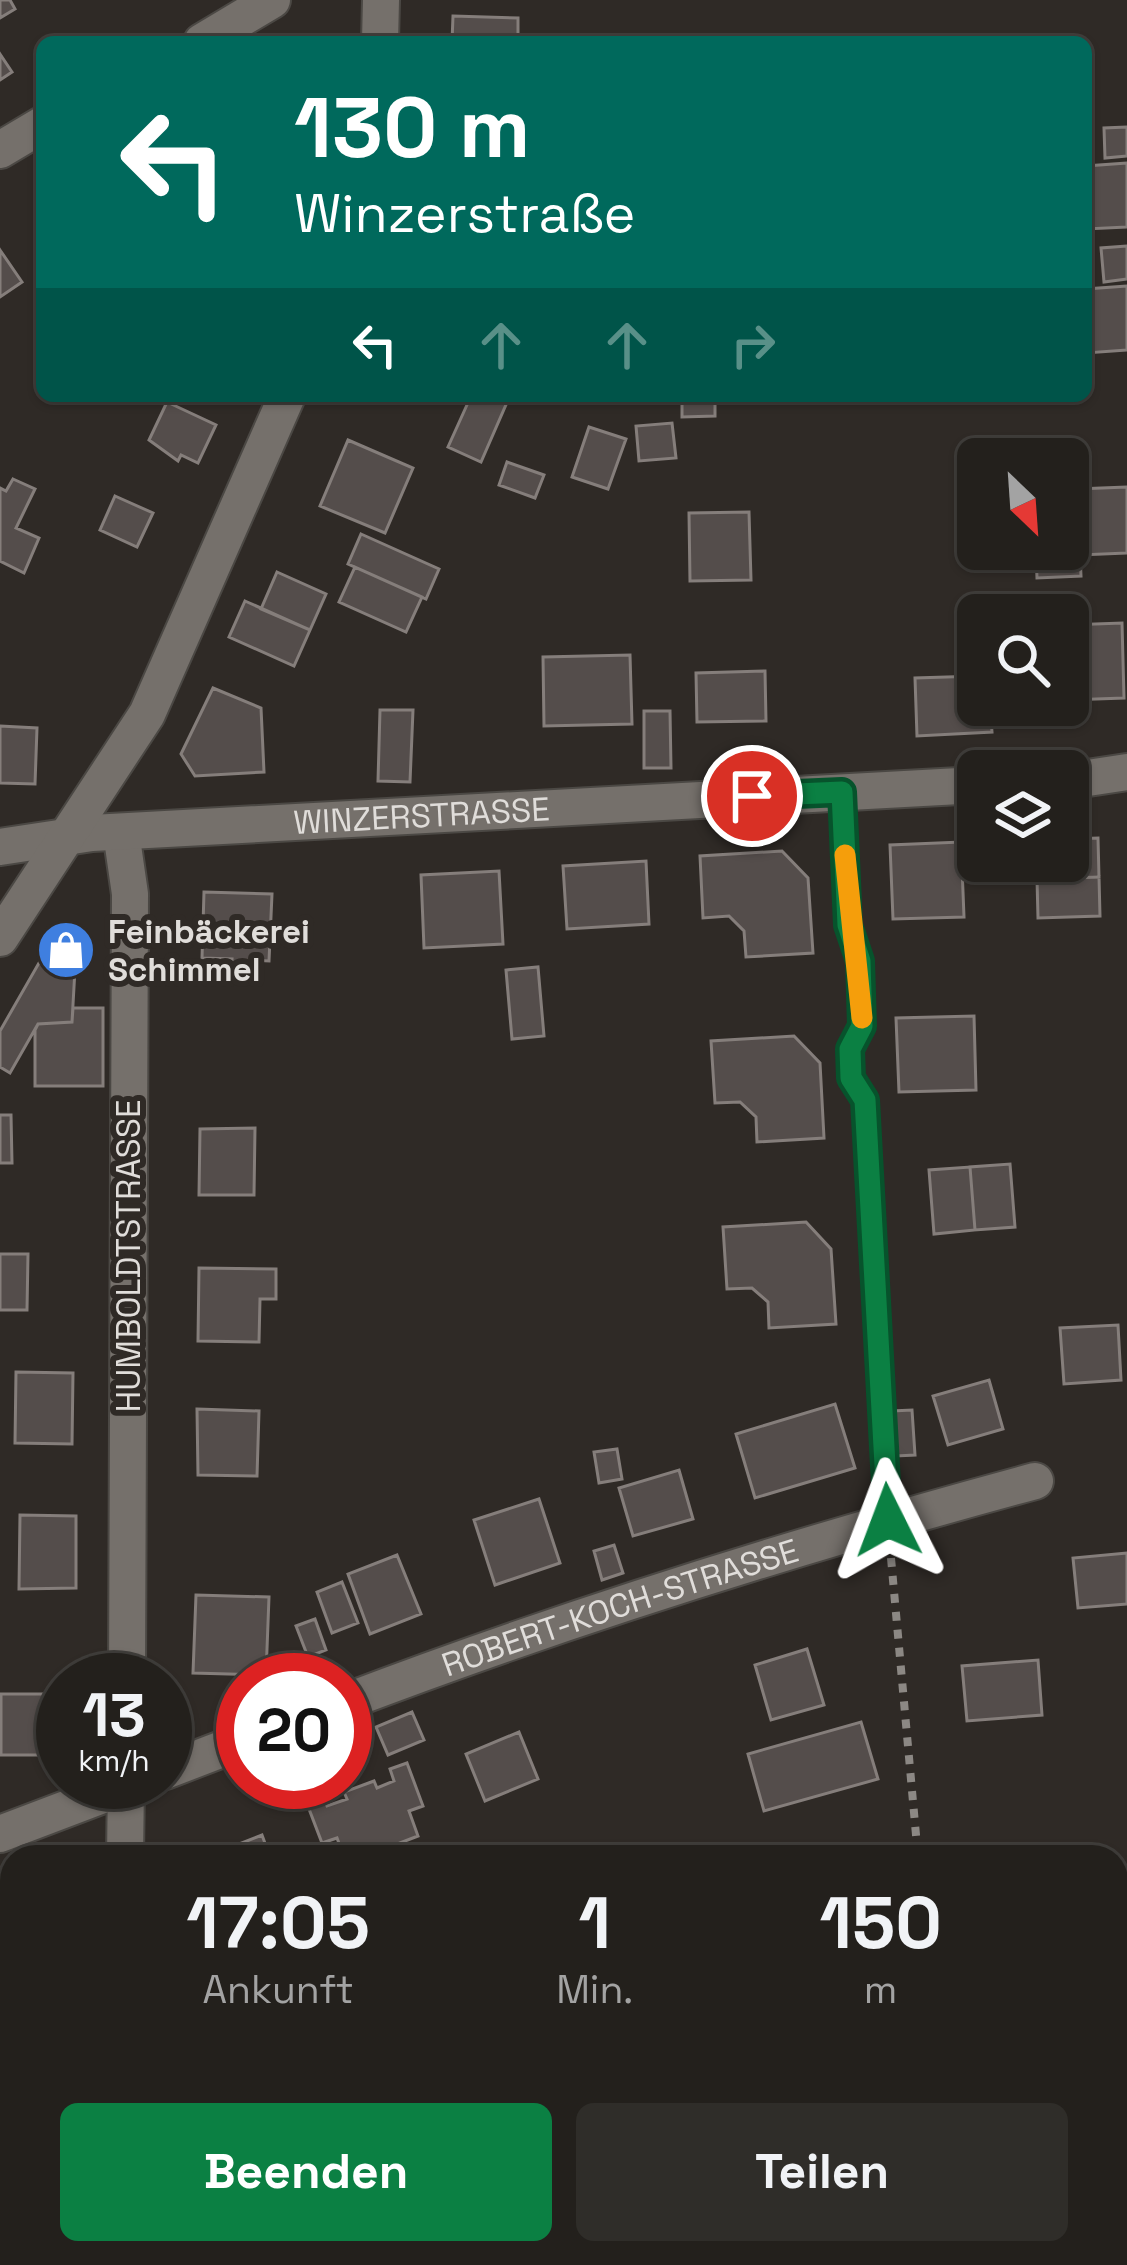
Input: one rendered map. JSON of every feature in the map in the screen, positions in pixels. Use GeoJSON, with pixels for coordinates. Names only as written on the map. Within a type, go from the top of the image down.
{"type":"FeatureCollection","features":[{"type":"Feature","properties":{"kind":"street"},"geometry":{"type":"LineString","coordinates":[[212,36],[272,0]]}},
{"type":"Feature","properties":{"kind":"street"},"geometry":{"type":"LineString","coordinates":[[380,36],[381,0]]}},
{"type":"Feature","properties":{"kind":"street"},"geometry":{"type":"LineString","coordinates":[[0,150],[36,129]]}},
{"type":"Feature","properties":{"kind":"street"},"geometry":{"type":"LineString","coordinates":[[0,938],[147,714],[284,402]]}},
{"type":"Feature","properties":{"kind":"street"},"geometry":{"type":"LineString","coordinates":[[1089,778],[1127,772]]}},
{"type":"Feature","properties":{"kind":"street","name":"WINZERSTRASSE"},"geometry":{"type":"LineString","coordinates":[[0,847],[71,835],[957,786]]}},
{"type":"Feature","properties":{"kind":"street","name":"HUMBOLDTSTRASSE"},"geometry":{"type":"LineString","coordinates":[[121,832],[130,894],[127,1653]]}},
{"type":"Feature","properties":{"kind":"street","name":"ROBERT-KOCH-STRASSE"},"geometry":{"type":"LineString","coordinates":[[372,1692],[516,1637],[888,1520],[1036,1481]]}},
{"type":"Feature","properties":{"kind":"street"},"geometry":{"type":"LineString","coordinates":[[0,1834],[64,1809]]}},
{"type":"Feature","properties":{"kind":"street"},"geometry":{"type":"LineString","coordinates":[[126,1845],[128,1809]]}},
{"type":"Feature","properties":{"kind":"lane"},"geometry":{"type":"LineString","coordinates":[[842,792],[848,925],[860,961],[862,1026],[850,1049],[851,1078],[865,1100],[888,1520]]}},
{"type":"Feature","properties":{"kind":"path"},"geometry":{"type":"LineString","coordinates":[[888,1520],[917,1845]]}},
{"type":"Feature","properties":{"kind":"building"},"geometry":{"type":"Polygon","coordinates":[[[0,0],[10,0],[15,9],[0,18],[0,0]]]}},
{"type":"Feature","properties":{"kind":"building"},"geometry":{"type":"Polygon","coordinates":[[[453,16],[518,18],[518,36],[452,36],[453,16]]]}},
{"type":"Feature","properties":{"kind":"building"},"geometry":{"type":"Polygon","coordinates":[[[0,54],[12,72],[0,80],[0,54]]]}},
{"type":"Feature","properties":{"kind":"building"},"geometry":{"type":"Polygon","coordinates":[[[1127,127],[1127,156],[1105,158],[1104,128],[1127,127]]]}},
{"type":"Feature","properties":{"kind":"building"},"geometry":{"type":"Polygon","coordinates":[[[1127,163],[1127,227],[1092,229],[1092,166],[1127,163]]]}},
{"type":"Feature","properties":{"kind":"building"},"geometry":{"type":"Polygon","coordinates":[[[1127,246],[1127,279],[1104,282],[1101,248],[1127,246]]]}},
{"type":"Feature","properties":{"kind":"building"},"geometry":{"type":"Polygon","coordinates":[[[0,250],[22,282],[0,297],[0,250]]]}},
{"type":"Feature","properties":{"kind":"building"},"geometry":{"type":"Polygon","coordinates":[[[1127,286],[1127,350],[1092,353],[1092,289],[1127,286]]]}},
{"type":"Feature","properties":{"kind":"building"},"geometry":{"type":"Polygon","coordinates":[[[167,402],[216,425],[198,463],[181,455],[178,461],[149,440],[167,402]]]}},
{"type":"Feature","properties":{"kind":"building"},"geometry":{"type":"Polygon","coordinates":[[[468,402],[507,402],[481,462],[448,447],[468,402]]]}},
{"type":"Feature","properties":{"kind":"building"},"geometry":{"type":"Polygon","coordinates":[[[682,402],[715,402],[715,416],[682,417],[682,402]]]}},
{"type":"Feature","properties":{"kind":"building"},"geometry":{"type":"Polygon","coordinates":[[[672,423],[676,458],[639,461],[636,426],[672,423]]]}},
{"type":"Feature","properties":{"kind":"building"},"geometry":{"type":"Polygon","coordinates":[[[589,427],[626,439],[608,489],[572,477],[589,427]]]}},
{"type":"Feature","properties":{"kind":"building"},"geometry":{"type":"Polygon","coordinates":[[[348,440],[413,468],[385,533],[320,506],[348,440]]]}},
{"type":"Feature","properties":{"kind":"building"},"geometry":{"type":"Polygon","coordinates":[[[507,462],[544,475],[535,498],[499,485],[507,462]]]}},
{"type":"Feature","properties":{"kind":"building"},"geometry":{"type":"Polygon","coordinates":[[[13,479],[35,489],[16,528],[39,538],[24,573],[0,561],[0,488],[6,491],[13,479]]]}},
{"type":"Feature","properties":{"kind":"building"},"geometry":{"type":"Polygon","coordinates":[[[1127,487],[1127,553],[1089,555],[1089,489],[1127,487]]]}},
{"type":"Feature","properties":{"kind":"building"},"geometry":{"type":"Polygon","coordinates":[[[115,496],[153,513],[137,547],[100,530],[115,496]]]}},
{"type":"Feature","properties":{"kind":"building"},"geometry":{"type":"Polygon","coordinates":[[[749,512],[751,580],[690,581],[689,513],[749,512]]]}},
{"type":"Feature","properties":{"kind":"building"},"geometry":{"type":"Polygon","coordinates":[[[361,534],[439,569],[426,599],[348,564],[361,534]]]}},
{"type":"Feature","properties":{"kind":"building"},"geometry":{"type":"Polygon","coordinates":[[[355,567],[422,597],[406,632],[339,602],[355,567]]]}},
{"type":"Feature","properties":{"kind":"building"},"geometry":{"type":"Polygon","coordinates":[[[1037,570],[1081,570],[1081,576],[1037,578],[1037,570]]]}},
{"type":"Feature","properties":{"kind":"building"},"geometry":{"type":"Polygon","coordinates":[[[277,572],[326,594],[310,630],[261,609],[277,572]]]}},
{"type":"Feature","properties":{"kind":"building"},"geometry":{"type":"Polygon","coordinates":[[[245,601],[310,630],[294,666],[229,637],[245,601]]]}},
{"type":"Feature","properties":{"kind":"building"},"geometry":{"type":"Polygon","coordinates":[[[1122,623],[1124,698],[1089,699],[1089,624],[1122,623]]]}},
{"type":"Feature","properties":{"kind":"building"},"geometry":{"type":"Polygon","coordinates":[[[630,655],[632,724],[544,726],[543,657],[630,655]]]}},
{"type":"Feature","properties":{"kind":"building"},"geometry":{"type":"Polygon","coordinates":[[[765,671],[766,721],[697,722],[696,673],[765,671]]]}},
{"type":"Feature","properties":{"kind":"building"},"geometry":{"type":"Polygon","coordinates":[[[957,677],[957,726],[992,726],[992,732],[917,736],[915,678],[957,677]]]}},
{"type":"Feature","properties":{"kind":"building"},"geometry":{"type":"Polygon","coordinates":[[[213,688],[261,708],[264,772],[195,776],[181,754],[213,688]]]}},
{"type":"Feature","properties":{"kind":"building"},"geometry":{"type":"Polygon","coordinates":[[[380,710],[413,710],[410,782],[378,781],[380,710]]]}},
{"type":"Feature","properties":{"kind":"building"},"geometry":{"type":"Polygon","coordinates":[[[644,711],[670,711],[671,768],[644,768],[644,711]]]}},
{"type":"Feature","properties":{"kind":"building"},"geometry":{"type":"Polygon","coordinates":[[[0,726],[37,728],[35,784],[0,783],[0,726]]]}},
{"type":"Feature","properties":{"kind":"building"},"geometry":{"type":"Polygon","coordinates":[[[1089,838],[1098,838],[1099,877],[1089,877],[1089,838]]]}},
{"type":"Feature","properties":{"kind":"building"},"geometry":{"type":"Polygon","coordinates":[[[957,842],[957,882],[963,882],[964,917],[893,919],[890,845],[957,842]]]}},
{"type":"Feature","properties":{"kind":"building"},"geometry":{"type":"Polygon","coordinates":[[[782,851],[808,878],[813,953],[746,957],[744,931],[729,916],[703,918],[700,856],[782,851]]]}},
{"type":"Feature","properties":{"kind":"building"},"geometry":{"type":"Polygon","coordinates":[[[646,861],[649,924],[567,929],[563,866],[646,861]]]}},
{"type":"Feature","properties":{"kind":"building"},"geometry":{"type":"Polygon","coordinates":[[[499,871],[503,944],[424,948],[421,875],[499,871]]]}},
{"type":"Feature","properties":{"kind":"building"},"geometry":{"type":"Polygon","coordinates":[[[1089,877],[1099,877],[1100,916],[1038,918],[1037,882],[1089,882],[1089,877]]]}},
{"type":"Feature","properties":{"kind":"building"},"geometry":{"type":"Polygon","coordinates":[[[204,892],[272,894],[269,961],[250,960],[250,973],[231,973],[232,959],[202,958],[204,892]]]}},
{"type":"Feature","properties":{"kind":"building"},"geometry":{"type":"Polygon","coordinates":[[[59,928],[77,934],[72,1022],[38,1024],[10,1073],[0,1067],[0,1031],[59,928]]]}},
{"type":"Feature","properties":{"kind":"building"},"geometry":{"type":"Polygon","coordinates":[[[538,967],[544,1036],[512,1039],[506,970],[538,967]]]}},
{"type":"Feature","properties":{"kind":"building"},"geometry":{"type":"Polygon","coordinates":[[[73,1008],[103,1008],[103,1086],[35,1086],[35,1030],[38,1024],[72,1022],[73,1008]]]}},
{"type":"Feature","properties":{"kind":"building"},"geometry":{"type":"Polygon","coordinates":[[[974,1016],[976,1090],[899,1092],[896,1018],[974,1016]]]}},
{"type":"Feature","properties":{"kind":"building"},"geometry":{"type":"Polygon","coordinates":[[[794,1036],[820,1063],[824,1138],[757,1142],[756,1117],[740,1102],[715,1103],[711,1041],[794,1036]]]}},
{"type":"Feature","properties":{"kind":"building"},"geometry":{"type":"Polygon","coordinates":[[[0,1115],[11,1115],[12,1163],[0,1163],[0,1115]]]}},
{"type":"Feature","properties":{"kind":"building"},"geometry":{"type":"Polygon","coordinates":[[[255,1128],[254,1195],[199,1195],[200,1129],[255,1128]]]}},
{"type":"Feature","properties":{"kind":"building"},"geometry":{"type":"Polygon","coordinates":[[[1010,1164],[1015,1227],[975,1230],[970,1167],[1010,1164]]]}},
{"type":"Feature","properties":{"kind":"building"},"geometry":{"type":"Polygon","coordinates":[[[970,1167],[975,1230],[934,1234],[929,1170],[970,1167]]]}},
{"type":"Feature","properties":{"kind":"building"},"geometry":{"type":"Polygon","coordinates":[[[806,1222],[831,1249],[836,1324],[769,1328],[768,1302],[752,1288],[727,1289],[723,1227],[806,1222]]]}},
{"type":"Feature","properties":{"kind":"building"},"geometry":{"type":"Polygon","coordinates":[[[0,1254],[28,1254],[27,1310],[0,1310],[0,1254]]]}},
{"type":"Feature","properties":{"kind":"building"},"geometry":{"type":"Polygon","coordinates":[[[199,1268],[276,1269],[276,1299],[260,1299],[259,1342],[198,1341],[199,1268]]]}},
{"type":"Feature","properties":{"kind":"building"},"geometry":{"type":"Polygon","coordinates":[[[1118,1325],[1121,1380],[1064,1384],[1060,1328],[1118,1325]]]}},
{"type":"Feature","properties":{"kind":"building"},"geometry":{"type":"Polygon","coordinates":[[[16,1372],[73,1373],[72,1444],[15,1443],[16,1372]]]}},
{"type":"Feature","properties":{"kind":"building"},"geometry":{"type":"Polygon","coordinates":[[[989,1380],[1003,1429],[948,1445],[933,1396],[989,1380]]]}},
{"type":"Feature","properties":{"kind":"building"},"geometry":{"type":"Polygon","coordinates":[[[835,1404],[855,1468],[755,1498],[736,1434],[835,1404]]]}},
{"type":"Feature","properties":{"kind":"building"},"geometry":{"type":"Polygon","coordinates":[[[197,1409],[259,1411],[257,1476],[198,1475],[197,1409]]]}},
{"type":"Feature","properties":{"kind":"building"},"geometry":{"type":"Polygon","coordinates":[[[912,1410],[915,1455],[896,1456],[892,1411],[912,1410]]]}},
{"type":"Feature","properties":{"kind":"building"},"geometry":{"type":"Polygon","coordinates":[[[617,1449],[622,1479],[599,1483],[594,1452],[617,1449]]]}},
{"type":"Feature","properties":{"kind":"building"},"geometry":{"type":"Polygon","coordinates":[[[679,1470],[693,1519],[633,1536],[619,1488],[679,1470]]]}},
{"type":"Feature","properties":{"kind":"building"},"geometry":{"type":"Polygon","coordinates":[[[539,1499],[560,1563],[495,1585],[474,1520],[539,1499]]]}},
{"type":"Feature","properties":{"kind":"building"},"geometry":{"type":"Polygon","coordinates":[[[20,1515],[76,1516],[76,1588],[19,1589],[20,1515]]]}},
{"type":"Feature","properties":{"kind":"building"},"geometry":{"type":"Polygon","coordinates":[[[614,1545],[623,1573],[602,1580],[594,1551],[614,1545]]]}},
{"type":"Feature","properties":{"kind":"building"},"geometry":{"type":"Polygon","coordinates":[[[1127,1553],[1127,1604],[1078,1608],[1073,1558],[1127,1553]]]}},
{"type":"Feature","properties":{"kind":"building"},"geometry":{"type":"Polygon","coordinates":[[[397,1555],[421,1614],[370,1634],[348,1574],[397,1555]]]}},
{"type":"Feature","properties":{"kind":"building"},"geometry":{"type":"Polygon","coordinates":[[[342,1582],[358,1623],[332,1633],[317,1592],[342,1582]]]}},
{"type":"Feature","properties":{"kind":"building"},"geometry":{"type":"Polygon","coordinates":[[[196,1595],[269,1597],[267,1653],[216,1653],[216,1674],[193,1673],[196,1595]]]}},
{"type":"Feature","properties":{"kind":"building"},"geometry":{"type":"Polygon","coordinates":[[[315,1619],[326,1650],[306,1653],[296,1626],[315,1619]]]}},
{"type":"Feature","properties":{"kind":"building"},"geometry":{"type":"Polygon","coordinates":[[[807,1649],[824,1705],[771,1720],[755,1665],[807,1649]]]}},
{"type":"Feature","properties":{"kind":"building"},"geometry":{"type":"Polygon","coordinates":[[[1038,1660],[1042,1715],[967,1721],[962,1666],[1038,1660]]]}},
{"type":"Feature","properties":{"kind":"building"},"geometry":{"type":"Polygon","coordinates":[[[1,1694],[36,1694],[36,1755],[1,1755],[1,1694]]]}},
{"type":"Feature","properties":{"kind":"building"},"geometry":{"type":"Polygon","coordinates":[[[412,1712],[424,1740],[388,1755],[376,1727],[412,1712]]]}},
{"type":"Feature","properties":{"kind":"building"},"geometry":{"type":"Polygon","coordinates":[[[861,1722],[878,1779],[764,1811],[748,1754],[861,1722]]]}},
{"type":"Feature","properties":{"kind":"building"},"geometry":{"type":"Polygon","coordinates":[[[519,1732],[538,1779],[485,1801],[466,1754],[519,1732]]]}},
{"type":"Feature","properties":{"kind":"building"},"geometry":{"type":"Polygon","coordinates":[[[407,1763],[423,1806],[409,1811],[418,1836],[398,1845],[340,1845],[337,1838],[322,1843],[309,1809],[372,1809],[372,1782],[377,1788],[394,1781],[390,1769],[407,1763]]]}},
{"type":"Feature","properties":{"kind":"building"},"geometry":{"type":"Polygon","coordinates":[[[262,1835],[266,1845],[237,1845],[262,1835]]]}},
{"type":"Feature","properties":{"kind":"slow traffic"},"geometry":{"type":"LineString","coordinates":[[845,855],[848,925],[860,961],[862,1018]]}},
{"type":"Feature","properties":{"kind":"place","name":"Feinbäckerei Schimmel"},"geometry":{"type":"Point","coordinates":[66,950]}},
{"type":"Feature","properties":{"kind":"route"},"geometry":{"type":"LineString","coordinates":[[752,796],[842,792],[848,925],[860,961],[862,1026],[850,1049],[851,1078],[865,1100],[888,1520]]}}]}
